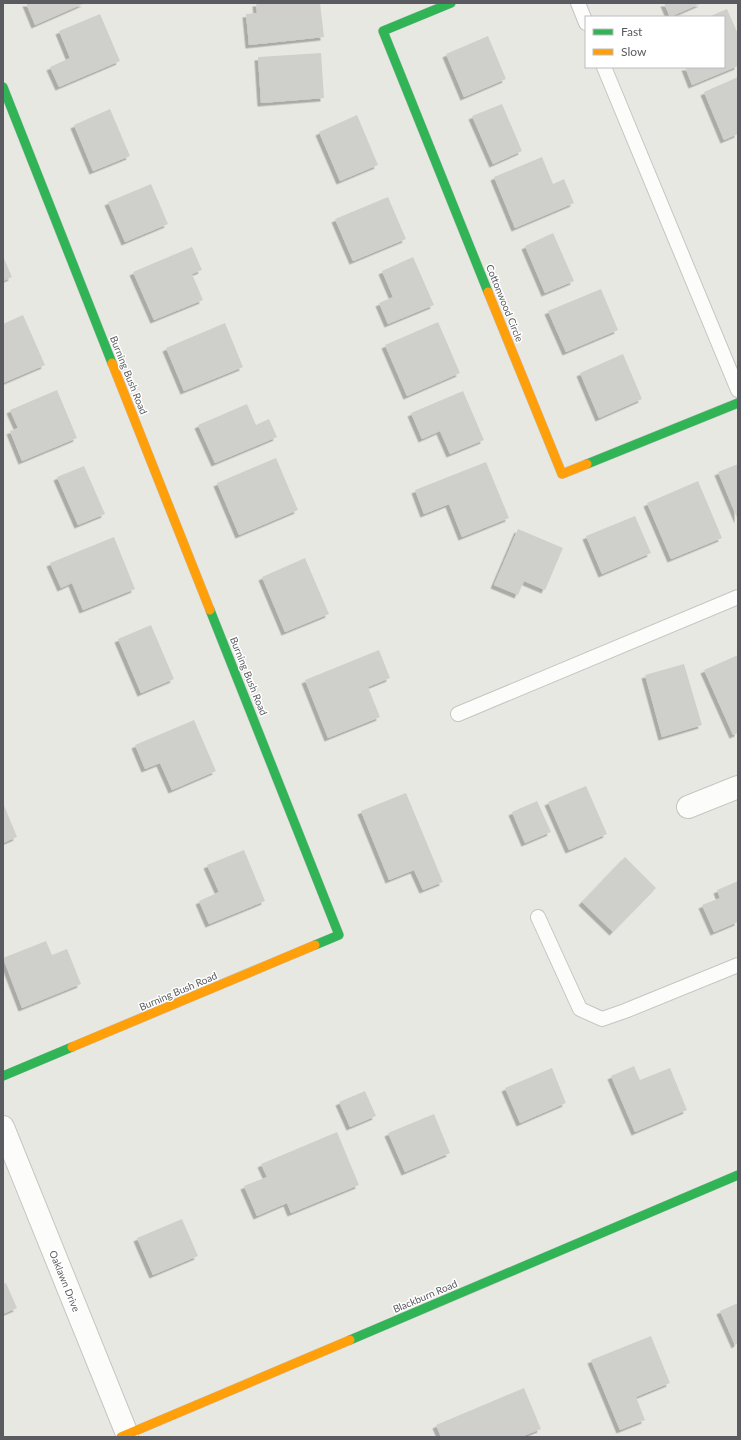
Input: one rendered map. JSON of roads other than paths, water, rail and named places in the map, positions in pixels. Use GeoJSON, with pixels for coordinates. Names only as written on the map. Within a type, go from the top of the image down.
{"type":"FeatureCollection","features":[{"type":"Feature","properties":{"kind":"street","name":"Cottonwood Circle"},"geometry":{"type":"LineString","coordinates":[[451,3],[383,31],[562,474],[738,403]]}},
{"type":"Feature","properties":{"kind":"street","name":"Burning Bush Road"},"geometry":{"type":"LineString","coordinates":[[3,87],[339,935],[3,1076]]}},
{"type":"Feature","properties":{"kind":"street"},"geometry":{"type":"LineString","coordinates":[[688,807],[738,787]]}},
{"type":"Feature","properties":{"kind":"street","name":"Oaklawn Drive"},"geometry":{"type":"LineString","coordinates":[[3,1127],[124,1436]]}},
{"type":"Feature","properties":{"kind":"street","name":"Blackburn Road"},"geometry":{"type":"LineString","coordinates":[[124,1436],[738,1175]]}},
{"type":"Feature","properties":{"kind":"lane"},"geometry":{"type":"LineString","coordinates":[[578,3],[585,21]]}},
{"type":"Feature","properties":{"kind":"lane"},"geometry":{"type":"LineString","coordinates":[[604,68],[738,390]]}},
{"type":"Feature","properties":{"kind":"lane"},"geometry":{"type":"LineString","coordinates":[[458,714],[738,597]]}},
{"type":"Feature","properties":{"kind":"lane"},"geometry":{"type":"LineString","coordinates":[[538,917],[580,1009],[602,1019],[625,1012],[738,964]]}}]}
